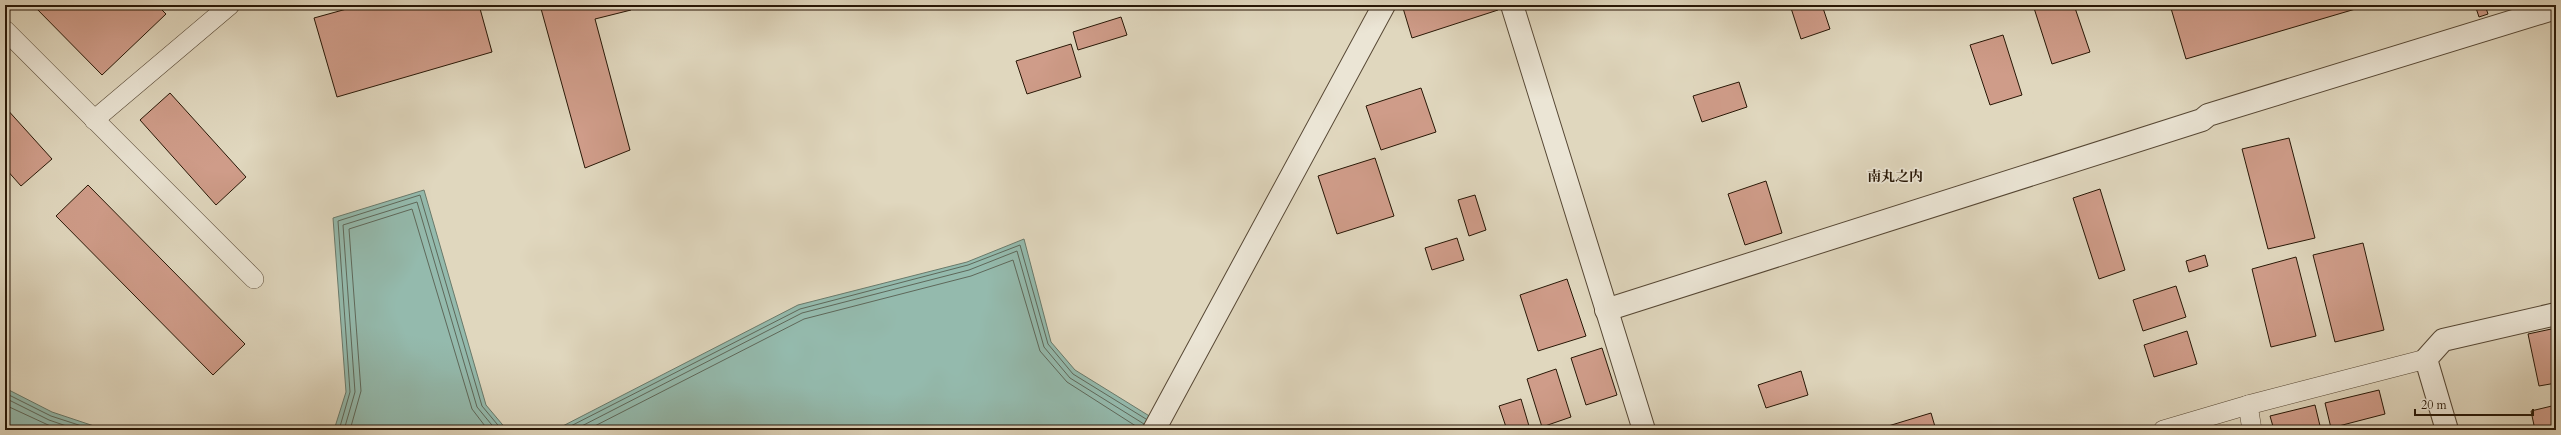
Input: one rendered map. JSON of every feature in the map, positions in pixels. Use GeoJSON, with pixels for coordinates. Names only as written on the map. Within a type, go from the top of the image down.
{"type":"FeatureCollection","features":[{"type":"Feature","properties":{"kind":"street"},"geometry":{"type":"LineString","coordinates":[[1154,430],[1384,5]]}},
{"type":"Feature","properties":{"kind":"street"},"geometry":{"type":"LineString","coordinates":[[1512,5],[1644,430]]}},
{"type":"Feature","properties":{"kind":"street"},"geometry":{"type":"LineString","coordinates":[[1606,310],[2202,120],[2208,115],[2556,8]]}},
{"type":"Feature","properties":{"kind":"street"},"geometry":{"type":"LineString","coordinates":[[2447,430],[2426,359],[2442,340],[2556,314]]}},
{"type":"Feature","properties":{"kind":"lane"},"geometry":{"type":"LineString","coordinates":[[94,120],[230,5]]}},
{"type":"Feature","properties":{"kind":"lane"},"geometry":{"type":"LineString","coordinates":[[5,30],[254,279]]}},
{"type":"Feature","properties":{"kind":"lane"},"geometry":{"type":"LineString","coordinates":[[2163,430],[2248,405],[2426,359]]}},
{"type":"Feature","properties":{"kind":"lane"},"geometry":{"type":"LineString","coordinates":[[2248,405],[2252,430]]}},
{"type":"Feature","properties":{"kind":"water"},"geometry":{"type":"Polygon","coordinates":[[[424,190],[486,405],[507,430],[334,430],[346,392],[333,218],[424,190]]]}},
{"type":"Feature","properties":{"kind":"water"},"geometry":{"type":"Polygon","coordinates":[[[1024,239],[1051,342],[1075,370],[1172,430],[555,430],[798,305],[967,262],[1024,239]]]}},
{"type":"Feature","properties":{"kind":"water"},"geometry":{"type":"Polygon","coordinates":[[[5,388],[52,412],[106,430],[5,430],[5,388]]]}},
{"type":"Feature","properties":{"kind":"building"},"geometry":{"type":"Polygon","coordinates":[[[33,5],[157,5],[166,14],[102,75],[33,5]]]}},
{"type":"Feature","properties":{"kind":"building"},"geometry":{"type":"Polygon","coordinates":[[[361,5],[479,5],[492,52],[337,97],[314,18],[361,5]]]}},
{"type":"Feature","properties":{"kind":"building"},"geometry":{"type":"Polygon","coordinates":[[[540,5],[629,5],[631,10],[595,19],[630,150],[585,168],[540,5]]]}},
{"type":"Feature","properties":{"kind":"building"},"geometry":{"type":"Polygon","coordinates":[[[1412,5],[1496,5],[1498,10],[1412,38],[1403,8],[1412,5]]]}},
{"type":"Feature","properties":{"kind":"building"},"geometry":{"type":"Polygon","coordinates":[[[1790,5],[1822,5],[1830,29],[1801,39],[1790,5]]]}},
{"type":"Feature","properties":{"kind":"building"},"geometry":{"type":"Polygon","coordinates":[[[2033,5],[2074,5],[2090,52],[2052,64],[2033,5]]]}},
{"type":"Feature","properties":{"kind":"building"},"geometry":{"type":"Polygon","coordinates":[[[2170,5],[2369,5],[2186,59],[2170,5]]]}},
{"type":"Feature","properties":{"kind":"building"},"geometry":{"type":"Polygon","coordinates":[[[2475,5],[2485,5],[2488,14],[2479,17],[2475,5]]]}},
{"type":"Feature","properties":{"kind":"building"},"geometry":{"type":"Polygon","coordinates":[[[1121,17],[1127,35],[1078,50],[1073,32],[1121,17]]]}},
{"type":"Feature","properties":{"kind":"building"},"geometry":{"type":"Polygon","coordinates":[[[2003,35],[2022,95],[1990,105],[1970,45],[2003,35]]]}},
{"type":"Feature","properties":{"kind":"building"},"geometry":{"type":"Polygon","coordinates":[[[1071,44],[1081,77],[1027,94],[1016,61],[1071,44]]]}},
{"type":"Feature","properties":{"kind":"building"},"geometry":{"type":"Polygon","coordinates":[[[1739,82],[1747,107],[1702,122],[1693,96],[1739,82]]]}},
{"type":"Feature","properties":{"kind":"building"},"geometry":{"type":"Polygon","coordinates":[[[1421,88],[1436,132],[1381,150],[1366,106],[1421,88]]]}},
{"type":"Feature","properties":{"kind":"building"},"geometry":{"type":"Polygon","coordinates":[[[170,93],[246,177],[216,205],[140,120],[170,93]]]}},
{"type":"Feature","properties":{"kind":"building"},"geometry":{"type":"Polygon","coordinates":[[[5,107],[52,159],[21,186],[5,168],[5,107]]]}},
{"type":"Feature","properties":{"kind":"building"},"geometry":{"type":"Polygon","coordinates":[[[2289,138],[2315,238],[2268,249],[2242,149],[2289,138]]]}},
{"type":"Feature","properties":{"kind":"building"},"geometry":{"type":"Polygon","coordinates":[[[1375,158],[1394,216],[1337,234],[1318,176],[1375,158]]]}},
{"type":"Feature","properties":{"kind":"building"},"geometry":{"type":"Polygon","coordinates":[[[1766,181],[1782,233],[1745,245],[1728,194],[1766,181]]]}},
{"type":"Feature","properties":{"kind":"building"},"geometry":{"type":"Polygon","coordinates":[[[88,185],[245,344],[213,375],[56,216],[88,185]]]}},
{"type":"Feature","properties":{"kind":"building"},"geometry":{"type":"Polygon","coordinates":[[[2100,189],[2125,270],[2099,279],[2073,198],[2100,189]]]}},
{"type":"Feature","properties":{"kind":"building"},"geometry":{"type":"Polygon","coordinates":[[[1475,195],[1486,230],[1469,236],[1458,200],[1475,195]]]}},
{"type":"Feature","properties":{"kind":"building"},"geometry":{"type":"Polygon","coordinates":[[[1457,238],[1464,260],[1432,270],[1425,248],[1457,238]]]}},
{"type":"Feature","properties":{"kind":"building"},"geometry":{"type":"Polygon","coordinates":[[[2363,243],[2384,330],[2335,342],[2313,255],[2363,243]]]}},
{"type":"Feature","properties":{"kind":"building"},"geometry":{"type":"Polygon","coordinates":[[[2205,255],[2208,266],[2189,272],[2186,261],[2205,255]]]}},
{"type":"Feature","properties":{"kind":"building"},"geometry":{"type":"Polygon","coordinates":[[[2296,257],[2316,336],[2271,347],[2252,269],[2296,257]]]}},
{"type":"Feature","properties":{"kind":"building"},"geometry":{"type":"Polygon","coordinates":[[[1567,279],[1586,336],[1538,351],[1520,295],[1567,279]]]}},
{"type":"Feature","properties":{"kind":"building"},"geometry":{"type":"Polygon","coordinates":[[[2176,286],[2186,317],[2143,331],[2133,300],[2176,286]]]}},
{"type":"Feature","properties":{"kind":"building"},"geometry":{"type":"Polygon","coordinates":[[[2556,328],[2556,383],[2539,386],[2528,334],[2556,328]]]}},
{"type":"Feature","properties":{"kind":"building"},"geometry":{"type":"Polygon","coordinates":[[[2187,331],[2197,364],[2154,377],[2144,345],[2187,331]]]}},
{"type":"Feature","properties":{"kind":"building"},"geometry":{"type":"Polygon","coordinates":[[[1602,348],[1617,395],[1586,405],[1571,358],[1602,348]]]}},
{"type":"Feature","properties":{"kind":"building"},"geometry":{"type":"Polygon","coordinates":[[[1556,369],[1571,417],[1542,427],[1527,379],[1556,369]]]}},
{"type":"Feature","properties":{"kind":"building"},"geometry":{"type":"Polygon","coordinates":[[[1801,371],[1808,395],[1766,408],[1758,385],[1801,371]]]}},
{"type":"Feature","properties":{"kind":"building"},"geometry":{"type":"Polygon","coordinates":[[[2379,390],[2385,414],[2331,428],[2325,403],[2379,390]]]}},
{"type":"Feature","properties":{"kind":"building"},"geometry":{"type":"Polygon","coordinates":[[[1521,399],[1529,426],[1517,430],[1507,430],[1499,406],[1521,399]]]}},
{"type":"Feature","properties":{"kind":"building"},"geometry":{"type":"Polygon","coordinates":[[[2315,405],[2321,430],[2274,430],[2270,416],[2315,405]]]}},
{"type":"Feature","properties":{"kind":"building"},"geometry":{"type":"Polygon","coordinates":[[[2556,405],[2556,430],[2535,430],[2531,411],[2556,405]]]}},
{"type":"Feature","properties":{"kind":"building"},"geometry":{"type":"Polygon","coordinates":[[[1931,413],[1936,430],[1875,430],[1931,413]]]}},
{"type":"Feature","properties":{"kind":"district","name":"南丸之内"},"geometry":{"type":"Point","coordinates":[1895,176]}}]}
